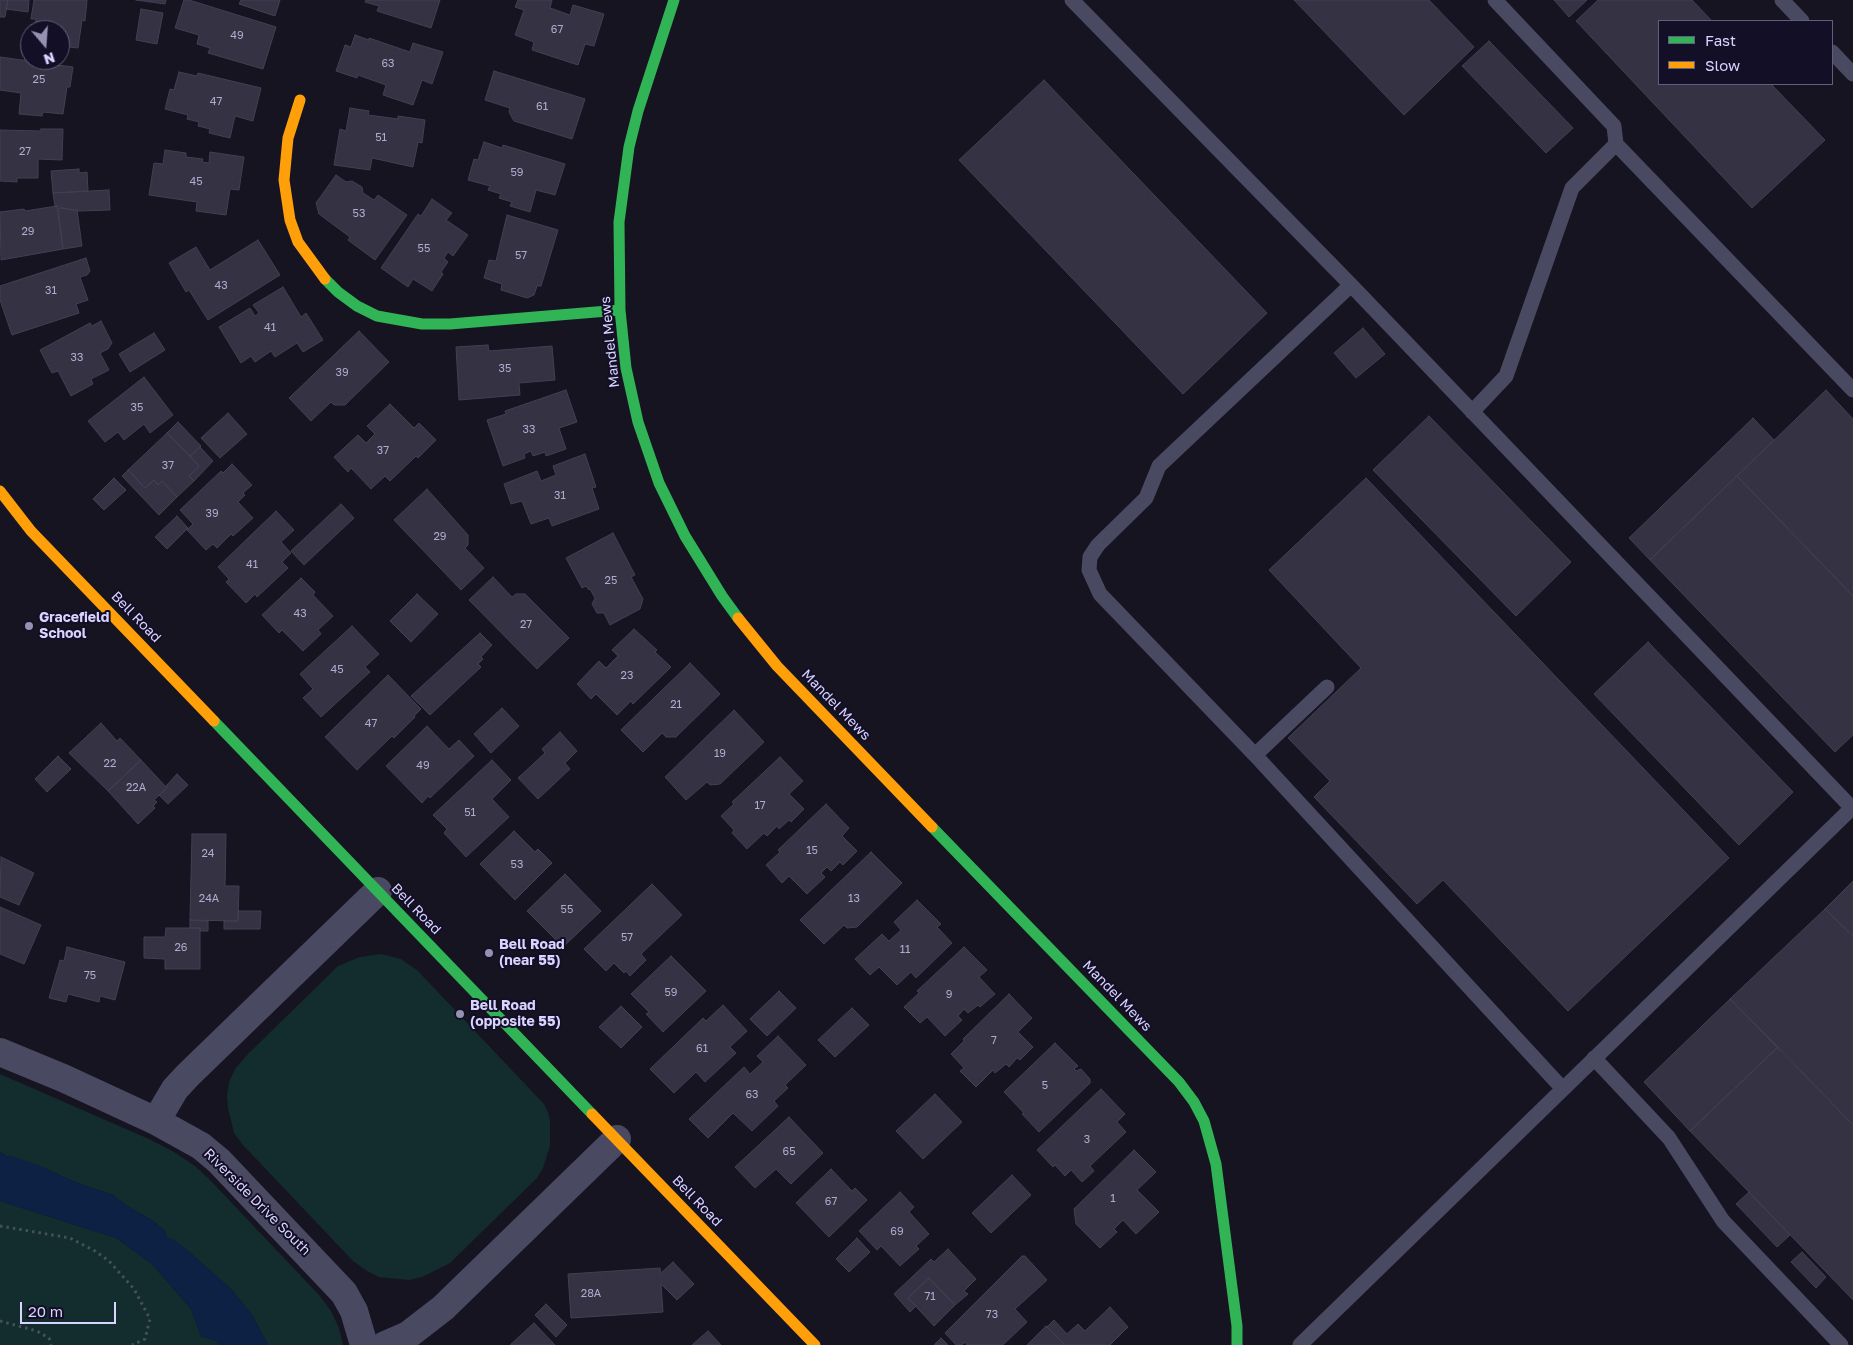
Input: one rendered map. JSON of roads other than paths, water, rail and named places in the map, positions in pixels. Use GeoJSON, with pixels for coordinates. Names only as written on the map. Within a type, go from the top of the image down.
{"type":"FeatureCollection","features":[{"type":"Feature","properties":{"kind":"street","name":"Mandel Mews"},"geometry":{"type":"LineString","coordinates":[[674,0],[638,111],[629,147],[619,222],[620,310],[628,377],[638,422],[660,483],[685,536],[722,596],[745,628],[777,666],[1179,1082],[1194,1102],[1204,1121],[1216,1164],[1237,1345]]}},
{"type":"Feature","properties":{"kind":"street"},"geometry":{"type":"LineString","coordinates":[[300,100],[288,138],[284,160],[284,180],[290,220],[298,242],[322,277],[356,306],[377,316],[422,324],[450,324],[620,310]]}},
{"type":"Feature","properties":{"kind":"street","name":"Bell Road"},"geometry":{"type":"LineString","coordinates":[[0,491],[30,531],[814,1345]]}},
{"type":"Feature","properties":{"kind":"street"},"geometry":{"type":"LineString","coordinates":[[156,1121],[175,1089],[188,1075],[378,891]]}},
{"type":"Feature","properties":{"kind":"street","name":"Riverside Drive South"},"geometry":{"type":"LineString","coordinates":[[0,1052],[63,1078],[156,1121],[201,1146],[219,1161],[331,1277],[344,1293],[354,1311],[364,1345]]}},
{"type":"Feature","properties":{"kind":"street"},"geometry":{"type":"LineString","coordinates":[[385,1345],[408,1335],[443,1308],[617,1140]]}},
{"type":"Feature","properties":{"kind":"lane"},"geometry":{"type":"LineString","coordinates":[[1072,0],[1351,285],[1852,807],[1300,1345]]}},
{"type":"Feature","properties":{"kind":"lane"},"geometry":{"type":"LineString","coordinates":[[1495,0],[1614,126],[1616,144],[1853,390]]}},
{"type":"Feature","properties":{"kind":"lane"},"geometry":{"type":"LineString","coordinates":[[1782,0],[1801,20]]}},
{"type":"Feature","properties":{"kind":"lane"},"geometry":{"type":"LineString","coordinates":[[1833,53],[1853,74]]}},
{"type":"Feature","properties":{"kind":"lane"},"geometry":{"type":"LineString","coordinates":[[1472,412],[1506,376],[1572,188],[1616,144]]}},
{"type":"Feature","properties":{"kind":"lane"},"geometry":{"type":"LineString","coordinates":[[1351,285],[1159,466],[1146,498],[1098,545],[1090,558],[1090,570],[1100,594],[1255,755],[1563,1089]]}},
{"type":"Feature","properties":{"kind":"lane"},"geometry":{"type":"LineString","coordinates":[[1255,755],[1328,687]]}},
{"type":"Feature","properties":{"kind":"lane"},"geometry":{"type":"LineString","coordinates":[[1594,1058],[1669,1138],[1724,1221],[1841,1345]]}},
{"type":"Feature","properties":{"kind":"water"},"geometry":{"type":"Polygon","coordinates":[[[0,1152],[6,1156],[15,1157],[75,1182],[113,1195],[127,1206],[152,1220],[165,1231],[167,1238],[173,1239],[186,1249],[232,1290],[252,1315],[268,1345],[220,1345],[201,1336],[191,1309],[152,1264],[116,1238],[0,1201],[0,1152]]]}},
{"type":"Feature","properties":{"kind":"place","name":"Gracefield School"},"geometry":{"type":"Point","coordinates":[29,626]}},
{"type":"Feature","properties":{"kind":"place","name":"Bell Road (near 55)"},"geometry":{"type":"Point","coordinates":[489,953]}},
{"type":"Feature","properties":{"kind":"place","name":"Bell Road (opposite 55)"},"geometry":{"type":"Point","coordinates":[460,1014]}}]}
